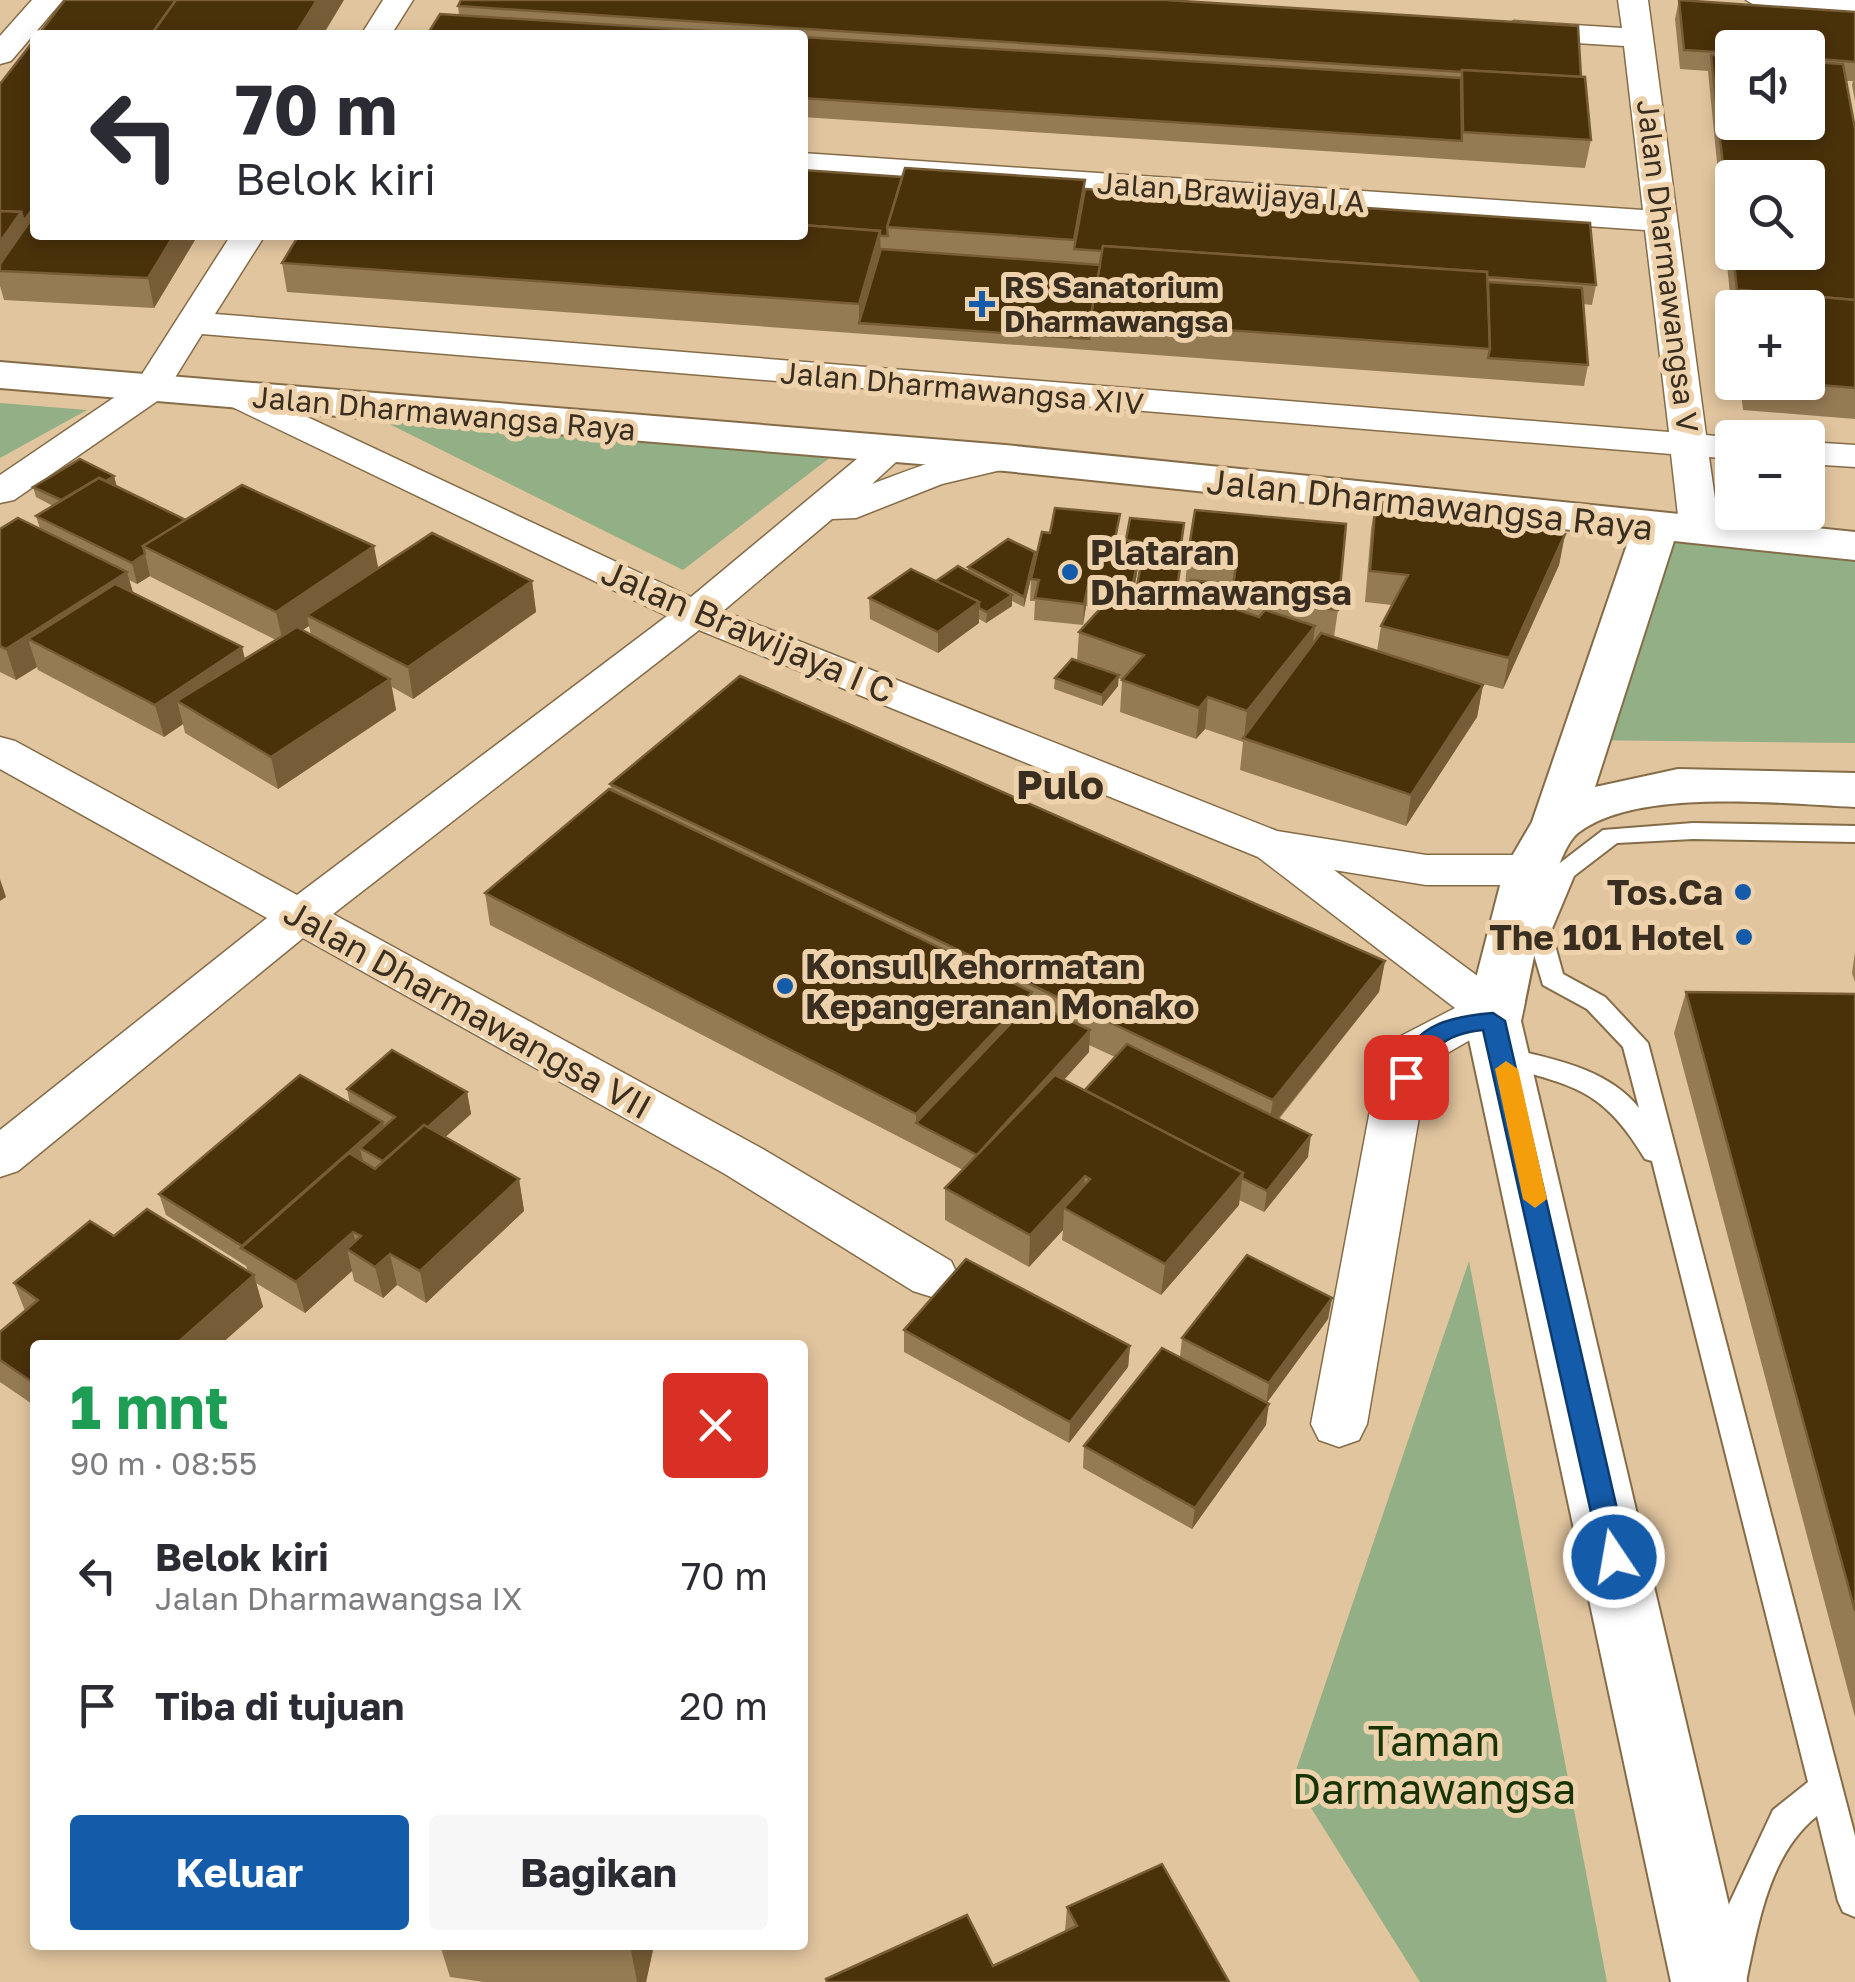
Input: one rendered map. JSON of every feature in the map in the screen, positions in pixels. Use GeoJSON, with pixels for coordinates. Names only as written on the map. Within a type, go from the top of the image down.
{"type":"FeatureCollection","features":[{"type":"Feature","properties":{"kind":"street"},"geometry":{"type":"LineString","coordinates":[[0,55],[48,0]]}},
{"type":"Feature","properties":{"kind":"street"},"geometry":{"type":"LineString","coordinates":[[379,30],[398,0]]}},
{"type":"Feature","properties":{"kind":"street","name":"Jalan Dharmawangsa V"},"geometry":{"type":"LineString","coordinates":[[1633,0],[1691,446],[1678,531]]}},
{"type":"Feature","properties":{"kind":"street"},"geometry":{"type":"LineString","coordinates":[[1762,0],[1855,6]]}},
{"type":"Feature","properties":{"kind":"street"},"geometry":{"type":"LineString","coordinates":[[1493,28],[1639,38]]}},
{"type":"Feature","properties":{"kind":"street","name":"Jalan Brawijaya I A"},"geometry":{"type":"LineString","coordinates":[[808,163],[1660,222]]}},
{"type":"Feature","properties":{"kind":"street"},"geometry":{"type":"LineString","coordinates":[[0,492],[150,389],[245,240]]}},
{"type":"Feature","properties":{"kind":"street","name":"Jalan Dharmawangsa XIV"},"geometry":{"type":"LineString","coordinates":[[192,323],[1715,447]]}},
{"type":"Feature","properties":{"kind":"street","name":"Jalan Dharmawangsa Raya"},"geometry":{"type":"LineString","coordinates":[[0,375],[888,452],[1005,458],[1678,531],[1855,546]]}},
{"type":"Feature","properties":{"kind":"street","name":"Jalan Brawijaya I C"},"geometry":{"type":"LineString","coordinates":[[237,395],[695,614],[1269,844],[1426,870],[1530,870]]}},
{"type":"Feature","properties":{"kind":"street","name":"Jalan Dharmawangsa Raya"},"geometry":{"type":"LineString","coordinates":[[0,1158],[300,916],[695,614],[888,452]]}},
{"type":"Feature","properties":{"kind":"street"},"geometry":{"type":"LineString","coordinates":[[1825,454],[1855,456]]}},
{"type":"Feature","properties":{"kind":"street","name":"Jalan Dharmawangsa Raya"},"geometry":{"type":"LineString","coordinates":[[798,531],[893,488],[1005,458]]}},
{"type":"Feature","properties":{"kind":"street"},"geometry":{"type":"LineString","coordinates":[[1678,531],[1558,822],[1530,870],[1496,1029],[1709,1982]]}},
{"type":"Feature","properties":{"kind":"street","name":"Jalan Dharmawangsa VII"},"geometry":{"type":"LineString","coordinates":[[0,751],[744,1161],[932,1276]]}},
{"type":"Feature","properties":{"kind":"street"},"geometry":{"type":"LineString","coordinates":[[1558,822],[1618,798],[1678,784],[1855,790]]}},
{"type":"Feature","properties":{"kind":"street","name":"Jalan Brawijaya I C"},"geometry":{"type":"LineString","coordinates":[[1269,844],[1496,1029]]}},
{"type":"Feature","properties":{"kind":"street"},"geometry":{"type":"LineString","coordinates":[[1340,1424],[1396,1105],[1416,1049],[1460,1024],[1496,1029]]}},
{"type":"Feature","properties":{"kind":"lane"},"geometry":{"type":"LineString","coordinates":[[1855,834],[1693,830],[1611,836],[1564,872],[1540,930],[1552,978],[1596,1003],[1636,1043],[1855,1902]]}},
{"type":"Feature","properties":{"kind":"lane"},"geometry":{"type":"LineString","coordinates":[[1496,1029],[1619,1098],[1638,1122],[1672,1188]]}},
{"type":"Feature","properties":{"kind":"lane"},"geometry":{"type":"LineString","coordinates":[[1729,1982],[1746,1904],[1785,1821],[1826,1788]]}},
{"type":"Feature","properties":{"kind":"green space"},"geometry":{"type":"Polygon","coordinates":[[[0,403],[87,410],[0,458],[0,403]]]}},
{"type":"Feature","properties":{"kind":"green space"},"geometry":{"type":"Polygon","coordinates":[[[357,408],[840,450],[683,570],[357,408]]]}},
{"type":"Feature","properties":{"kind":"green space"},"geometry":{"type":"Polygon","coordinates":[[[1671,525],[1855,540],[1855,743],[1574,740],[1671,525]]]}},
{"type":"Feature","properties":{"kind":"green space","name":"Taman Darmawangsa"},"geometry":{"type":"Polygon","coordinates":[[[1469,1261],[1607,1982],[1420,1982],[1293,1779],[1469,1261]]]}},
{"type":"Feature","properties":{"kind":"building"},"geometry":{"type":"Polygon","coordinates":[[[65,0],[176,0],[155,30],[42,30],[65,0]]]}},
{"type":"Feature","properties":{"kind":"building"},"geometry":{"type":"Polygon","coordinates":[[[176,0],[317,0],[298,30],[155,30],[176,0]]]}},
{"type":"Feature","properties":{"kind":"building"},"geometry":{"type":"Polygon","coordinates":[[[461,0],[1166,0],[1578,26],[1581,77],[458,6],[461,0]]]}},
{"type":"Feature","properties":{"kind":"building"},"geometry":{"type":"Polygon","coordinates":[[[1679,0],[1855,12],[1855,62],[1825,59],[1825,30],[1715,30],[1715,52],[1684,50],[1679,0]]]}},
{"type":"Feature","properties":{"kind":"building"},"geometry":{"type":"Polygon","coordinates":[[[440,14],[691,30],[430,30],[440,14]]]}},
{"type":"Feature","properties":{"kind":"building"},"geometry":{"type":"Polygon","coordinates":[[[808,37],[1461,78],[1462,141],[808,98],[808,37]]]}},
{"type":"Feature","properties":{"kind":"building"},"geometry":{"type":"Polygon","coordinates":[[[30,45],[30,212],[24,221],[21,212],[0,211],[0,84],[30,45]]]}},
{"type":"Feature","properties":{"kind":"building"},"geometry":{"type":"Polygon","coordinates":[[[1711,55],[1715,55],[1715,92],[1711,55]]]}},
{"type":"Feature","properties":{"kind":"building"},"geometry":{"type":"Polygon","coordinates":[[[1825,63],[1843,64],[1855,129],[1855,300],[1825,297],[1825,290],[1737,290],[1735,270],[1825,270],[1825,160],[1722,160],[1720,140],[1825,140],[1825,63]]]}},
{"type":"Feature","properties":{"kind":"building"},"geometry":{"type":"Polygon","coordinates":[[[1462,70],[1585,77],[1591,140],[1463,132],[1462,70]]]}},
{"type":"Feature","properties":{"kind":"building"},"geometry":{"type":"Polygon","coordinates":[[[905,168],[1085,180],[1074,240],[887,227],[905,168]]]}},
{"type":"Feature","properties":{"kind":"building"},"geometry":{"type":"Polygon","coordinates":[[[808,170],[902,177],[887,227],[888,236],[880,236],[880,231],[808,225],[808,170]]]}},
{"type":"Feature","properties":{"kind":"building"},"geometry":{"type":"Polygon","coordinates":[[[1085,189],[1590,223],[1596,285],[1487,277],[1487,272],[1103,246],[1102,251],[1074,249],[1085,189]]]}},
{"type":"Feature","properties":{"kind":"building"},"geometry":{"type":"Polygon","coordinates":[[[0,211],[21,212],[0,242],[0,211]]]}},
{"type":"Feature","properties":{"kind":"building"},"geometry":{"type":"Polygon","coordinates":[[[30,221],[30,240],[171,240],[148,278],[0,271],[0,264],[30,221]]]}},
{"type":"Feature","properties":{"kind":"building"},"geometry":{"type":"Polygon","coordinates":[[[808,225],[880,231],[859,304],[282,263],[296,240],[808,240],[808,225]]]}},
{"type":"Feature","properties":{"kind":"building"},"geometry":{"type":"Polygon","coordinates":[[[1103,246],[1487,272],[1490,349],[1090,320],[1103,246]]]}},
{"type":"Feature","properties":{"kind":"building","name":"RS Sanatorium Dharmawangsa"},"geometry":{"type":"Polygon","coordinates":[[[881,249],[1100,265],[1089,339],[859,323],[881,249]]]}},
{"type":"Feature","properties":{"kind":"building"},"geometry":{"type":"Polygon","coordinates":[[[1488,282],[1582,288],[1588,365],[1488,358],[1488,282]]]}},
{"type":"Feature","properties":{"kind":"building"},"geometry":{"type":"Polygon","coordinates":[[[1825,297],[1855,300],[1855,388],[1825,385],[1825,297]]]}},
{"type":"Feature","properties":{"kind":"building"},"geometry":{"type":"Polygon","coordinates":[[[80,459],[114,476],[106,481],[99,478],[61,500],[33,487],[80,459]]]}},
{"type":"Feature","properties":{"kind":"building"},"geometry":{"type":"Polygon","coordinates":[[[99,478],[186,520],[143,546],[145,554],[132,563],[36,516],[99,478]]]}},
{"type":"Feature","properties":{"kind":"building"},"geometry":{"type":"Polygon","coordinates":[[[242,485],[374,546],[276,612],[143,546],[242,485]]]}},
{"type":"Feature","properties":{"kind":"building"},"geometry":{"type":"Polygon","coordinates":[[[1376,499],[1444,505],[1565,534],[1509,658],[1381,626],[1408,575],[1370,571],[1376,499]]]}},
{"type":"Feature","properties":{"kind":"building"},"geometry":{"type":"Polygon","coordinates":[[[1055,508],[1120,514],[1115,539],[1141,542],[1132,589],[1088,585],[1084,604],[1035,598],[1039,580],[1031,579],[1042,532],[1050,533],[1055,508]]]}},
{"type":"Feature","properties":{"kind":"building"},"geometry":{"type":"Polygon","coordinates":[[[1195,510],[1346,524],[1338,610],[1231,600],[1237,559],[1188,554],[1195,510]]]}},
{"type":"Feature","properties":{"kind":"building"},"geometry":{"type":"Polygon","coordinates":[[[18,518],[127,572],[6,649],[0,646],[0,529],[18,518]]]}},
{"type":"Feature","properties":{"kind":"building"},"geometry":{"type":"Polygon","coordinates":[[[1130,518],[1184,523],[1180,552],[1140,548],[1141,542],[1126,540],[1130,518]]]}},
{"type":"Feature","properties":{"kind":"building"},"geometry":{"type":"Polygon","coordinates":[[[432,533],[532,581],[408,667],[307,615],[432,533]]]}},
{"type":"Feature","properties":{"kind":"building"},"geometry":{"type":"Polygon","coordinates":[[[1008,539],[1035,552],[1024,597],[968,567],[1008,539]]]}},
{"type":"Feature","properties":{"kind":"building"},"geometry":{"type":"Polygon","coordinates":[[[1142,558],[1181,562],[1175,600],[1136,592],[1142,558]]]}},
{"type":"Feature","properties":{"kind":"building"},"geometry":{"type":"Polygon","coordinates":[[[958,566],[1012,595],[987,612],[979,608],[979,602],[936,581],[958,566]]]}},
{"type":"Feature","properties":{"kind":"building"},"geometry":{"type":"Polygon","coordinates":[[[911,569],[979,602],[938,632],[869,598],[911,569]]]}},
{"type":"Feature","properties":{"kind":"building"},"geometry":{"type":"Polygon","coordinates":[[[1191,580],[1222,583],[1218,604],[1196,596],[1186,605],[1191,580]]]}},
{"type":"Feature","properties":{"kind":"building"},"geometry":{"type":"Polygon","coordinates":[[[115,584],[242,647],[155,705],[28,639],[115,584]]]}},
{"type":"Feature","properties":{"kind":"building"},"geometry":{"type":"Polygon","coordinates":[[[1121,586],[1185,608],[1196,596],[1259,617],[1265,610],[1315,626],[1247,711],[1208,697],[1199,708],[1122,680],[1144,655],[1079,632],[1121,586]]]}},
{"type":"Feature","properties":{"kind":"building"},"geometry":{"type":"Polygon","coordinates":[[[297,627],[390,679],[271,757],[177,701],[297,627]]]}},
{"type":"Feature","properties":{"kind":"building"},"geometry":{"type":"Polygon","coordinates":[[[1321,633],[1483,685],[1411,795],[1243,738],[1321,633]]]}},
{"type":"Feature","properties":{"kind":"building"},"geometry":{"type":"Polygon","coordinates":[[[1072,659],[1119,675],[1102,695],[1055,678],[1072,659]]]}},
{"type":"Feature","properties":{"kind":"building"},"geometry":{"type":"Polygon","coordinates":[[[740,676],[1385,961],[1273,1100],[610,784],[740,676]]]}},
{"type":"Feature","properties":{"kind":"building"},"geometry":{"type":"Polygon","coordinates":[[[609,789],[1032,992],[916,1114],[485,893],[609,789]]]}},
{"type":"Feature","properties":{"kind":"building"},"geometry":{"type":"Polygon","coordinates":[[[1686,992],[1855,994],[1855,1611],[1686,992]]]}},
{"type":"Feature","properties":{"kind":"building"},"geometry":{"type":"Polygon","coordinates":[[[1031,1002],[1090,1030],[977,1155],[916,1123],[1031,1002]]]}},
{"type":"Feature","properties":{"kind":"building"},"geometry":{"type":"Polygon","coordinates":[[[1127,1044],[1311,1135],[1267,1191],[1242,1178],[1243,1173],[1085,1090],[1127,1044]]]}},
{"type":"Feature","properties":{"kind":"building"},"geometry":{"type":"Polygon","coordinates":[[[392,1050],[467,1092],[383,1161],[360,1148],[395,1117],[347,1089],[392,1050]]]}},
{"type":"Feature","properties":{"kind":"building"},"geometry":{"type":"Polygon","coordinates":[[[300,1075],[383,1122],[242,1246],[159,1194],[300,1075]]]}},
{"type":"Feature","properties":{"kind":"building"},"geometry":{"type":"Polygon","coordinates":[[[1055,1075],[1243,1173],[1165,1264],[1064,1208],[1090,1179],[1085,1176],[1030,1235],[945,1188],[1055,1075]]]}},
{"type":"Feature","properties":{"kind":"building"},"geometry":{"type":"Polygon","coordinates":[[[424,1125],[519,1179],[420,1271],[390,1254],[375,1267],[347,1249],[361,1236],[353,1232],[296,1282],[241,1248],[349,1153],[375,1169],[424,1125]]]}},
{"type":"Feature","properties":{"kind":"building"},"geometry":{"type":"Polygon","coordinates":[[[147,1209],[254,1275],[181,1340],[30,1340],[30,1381],[0,1360],[0,1332],[38,1300],[14,1283],[90,1221],[114,1236],[147,1209]]]}},
{"type":"Feature","properties":{"kind":"building"},"geometry":{"type":"Polygon","coordinates":[[[1247,1255],[1332,1298],[1269,1383],[1182,1338],[1247,1255]]]}},
{"type":"Feature","properties":{"kind":"building"},"geometry":{"type":"Polygon","coordinates":[[[966,1259],[1130,1346],[1070,1422],[904,1330],[966,1259]]]}},
{"type":"Feature","properties":{"kind":"building"},"geometry":{"type":"Polygon","coordinates":[[[1162,1348],[1269,1404],[1195,1508],[1084,1446],[1162,1348]]]}},
{"type":"Feature","properties":{"kind":"building"},"geometry":{"type":"Polygon","coordinates":[[[1162,1864],[1229,1982],[827,1982],[826,1979],[967,1915],[993,1966],[1077,1926],[1067,1907],[1162,1864]]]}},
{"type":"Feature","properties":{"kind":"slow traffic"},"geometry":{"type":"LineString","coordinates":[[1506,1069],[1535,1199]]}},
{"type":"Feature","properties":{"kind":"place","name":"RS Sanatorium Dharmawangsa"},"geometry":{"type":"Point","coordinates":[982,304]}},
{"type":"Feature","properties":{"kind":"place","name":"Plataran Dharmawangsa"},"geometry":{"type":"Point","coordinates":[1070,572]}},
{"type":"Feature","properties":{"kind":"place","name":"Tos.Ca"},"geometry":{"type":"Point","coordinates":[1743,892]}},
{"type":"Feature","properties":{"kind":"place","name":"The 101 Hotel"},"geometry":{"type":"Point","coordinates":[1744,937]}},
{"type":"Feature","properties":{"kind":"place","name":"Konsul Kehormatan Kepangeranan Monako"},"geometry":{"type":"Point","coordinates":[785,986]}},
{"type":"Feature","properties":{"kind":"district","name":"Pulo"},"geometry":{"type":"Point","coordinates":[1060,784]}},
{"type":"Feature","properties":{"kind":"route"},"geometry":{"type":"LineString","coordinates":[[1406,1077],[1416,1049],[1460,1024],[1493,1021],[1614,1557]]}}]}
